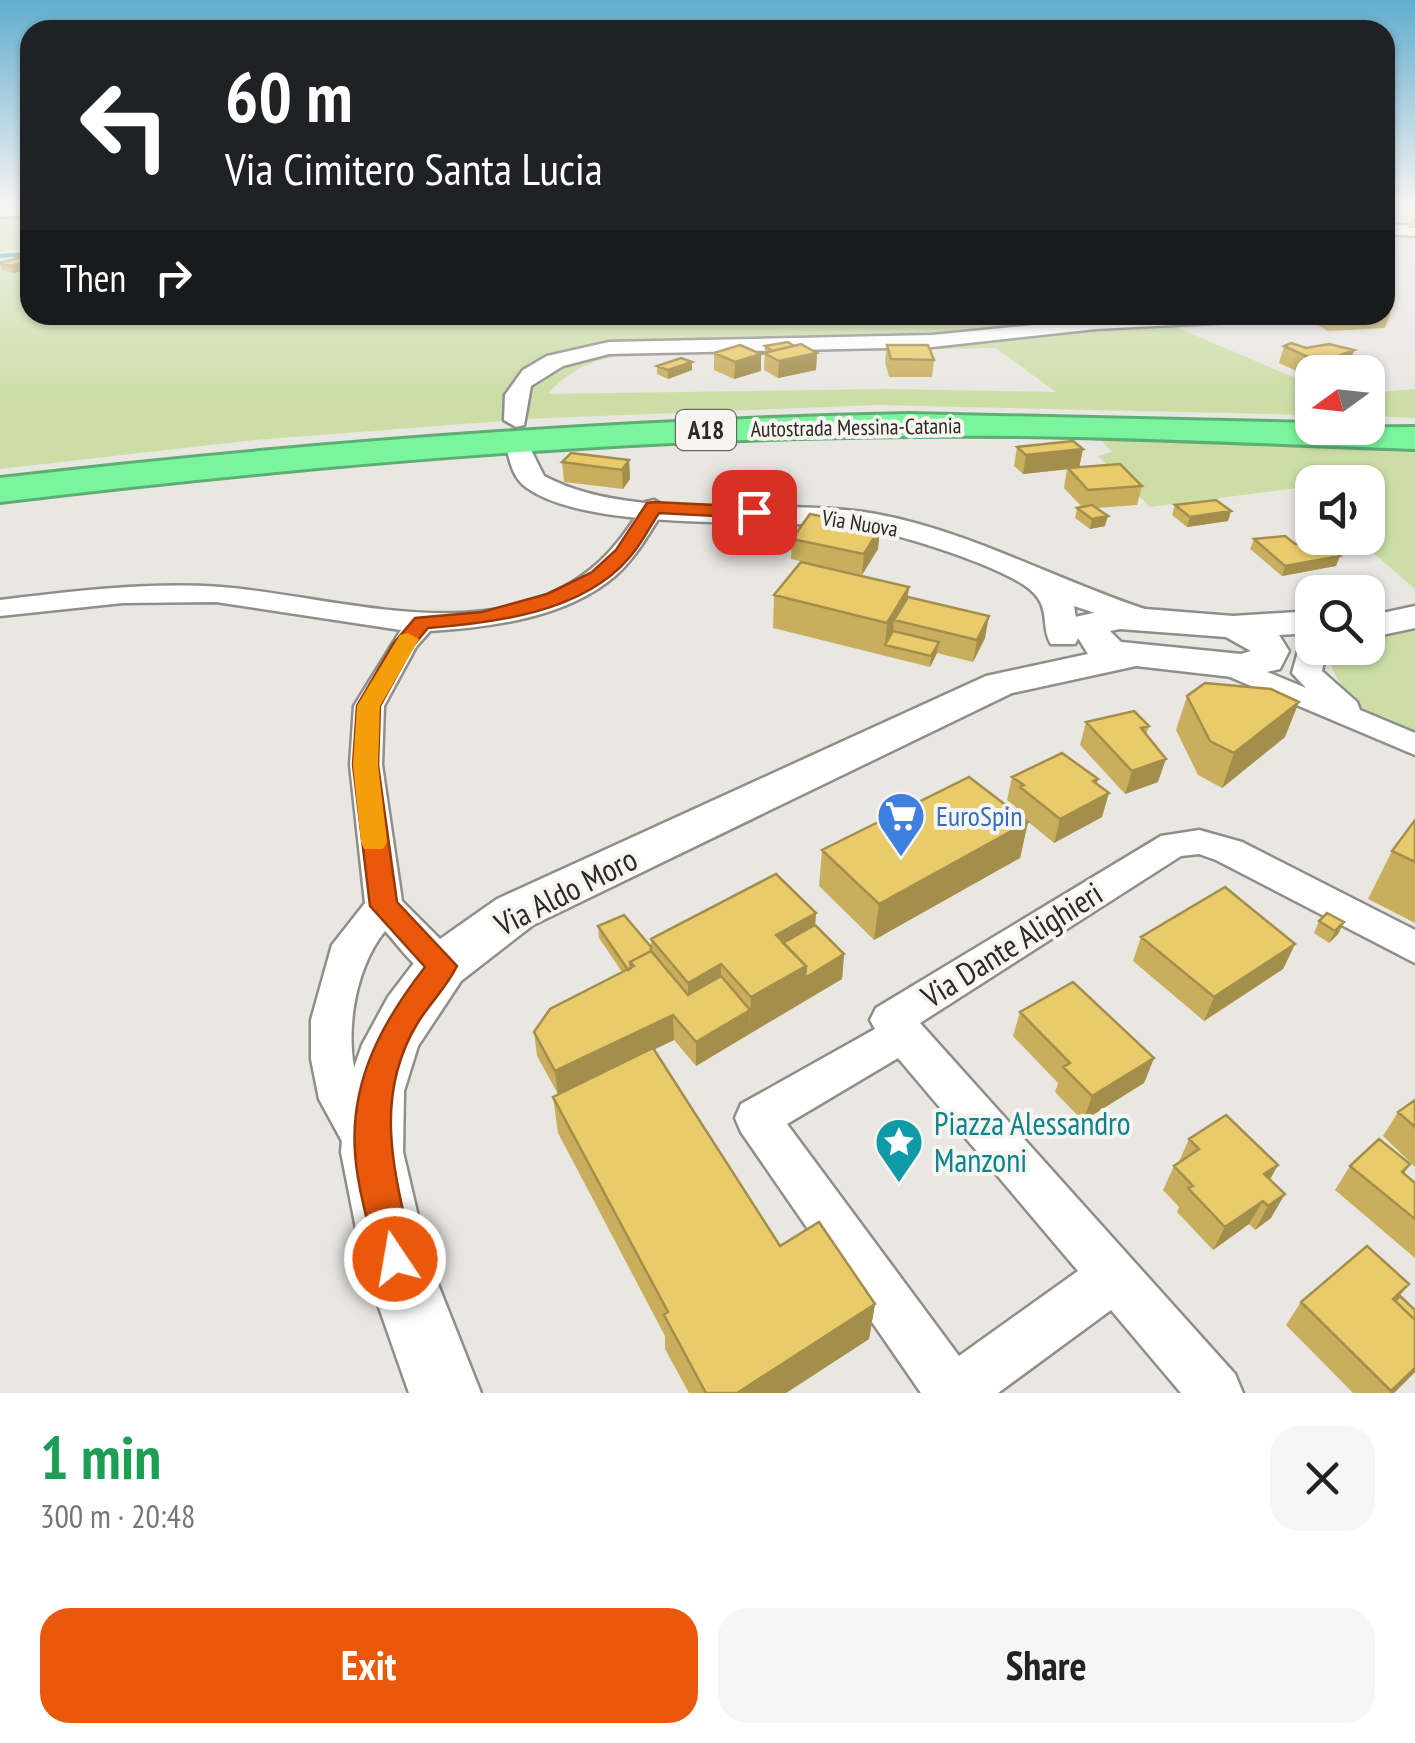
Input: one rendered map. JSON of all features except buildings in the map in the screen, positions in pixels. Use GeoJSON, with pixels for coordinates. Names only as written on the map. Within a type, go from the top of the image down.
{"type":"FeatureCollection","features":[{"type":"Feature","properties":{"kind":"highway","name":"Autostrada Messina-Catania"},"geometry":{"type":"LineString","coordinates":[[0,476],[398,435],[669,419],[977,413],[1295,421]]}},
{"type":"Feature","properties":{"kind":"highway"},"geometry":{"type":"LineString","coordinates":[[1385,423],[1415,424]]}},
{"type":"Feature","properties":{"kind":"highway","name":"Autostrada Messina-Catania"},"geometry":{"type":"LineString","coordinates":[[0,490],[430,446],[747,428],[1089,426],[1415,438]]}},
{"type":"Feature","properties":{"kind":"main road"},"geometry":{"type":"LineString","coordinates":[[1385,618],[1415,617]]}},
{"type":"Feature","properties":{"kind":"main road"},"geometry":{"type":"LineString","coordinates":[[1385,623],[1415,617]]}},
{"type":"Feature","properties":{"kind":"main road"},"geometry":{"type":"LineString","coordinates":[[1000,684],[1072,627],[1108,618],[1146,620],[1227,645],[1241,666],[1266,661],[1270,651],[1295,653]]}},
{"type":"Feature","properties":{"kind":"main road"},"geometry":{"type":"LineString","coordinates":[[1072,627],[1112,652],[1132,656]]}},
{"type":"Feature","properties":{"kind":"main road"},"geometry":{"type":"LineString","coordinates":[[1000,684],[1132,656],[1227,645],[1295,627]]}},
{"type":"Feature","properties":{"kind":"main road","name":"Via Aldo Moro"},"geometry":{"type":"LineString","coordinates":[[445,1393],[395,1259],[372,1152],[375,1091],[390,1045],[407,1013],[442,966],[515,912],[1000,684]]}},
{"type":"Feature","properties":{"kind":"street"},"geometry":{"type":"LineString","coordinates":[[516,420],[515,397],[523,382],[562,360],[609,348],[932,341],[1059,325]]}},
{"type":"Feature","properties":{"kind":"street","name":"Via Nuova"},"geometry":{"type":"LineString","coordinates":[[520,449],[524,470],[537,484],[584,502],[822,516],[885,524],[944,543],[1106,609],[1146,620]]}},
{"type":"Feature","properties":{"kind":"street"},"geometry":{"type":"LineString","coordinates":[[0,608],[176,593],[246,596],[355,617],[422,623],[483,618],[554,598],[599,576],[622,554],[654,507]]}},
{"type":"Feature","properties":{"kind":"street"},"geometry":{"type":"LineString","coordinates":[[1037,582],[1055,599],[1072,627]]}},
{"type":"Feature","properties":{"kind":"street"},"geometry":{"type":"LineString","coordinates":[[422,623],[404,644],[368,706],[366,765],[384,906],[442,966]]}},
{"type":"Feature","properties":{"kind":"street"},"geometry":{"type":"LineString","coordinates":[[1227,645],[1378,730],[1415,745]]}},
{"type":"Feature","properties":{"kind":"street"},"geometry":{"type":"LineString","coordinates":[[1318,665],[1342,706],[1378,730]]}},
{"type":"Feature","properties":{"kind":"street","name":"Via Dante Alighieri"},"geometry":{"type":"LineString","coordinates":[[1216,1393],[892,1020],[1173,845],[1200,842],[1229,851],[1415,948]]}},
{"type":"Feature","properties":{"kind":"street"},"geometry":{"type":"LineString","coordinates":[[372,1152],[341,1098],[332,1059],[332,1020],[351,945],[384,906]]}},
{"type":"Feature","properties":{"kind":"street"},"geometry":{"type":"LineString","coordinates":[[904,1034],[757,1118],[953,1393],[1116,1275]]}},
{"type":"Feature","properties":{"kind":"green space"},"geometry":{"type":"Polygon","coordinates":[[[0,267],[20,267],[20,325],[1034,325],[934,338],[626,342],[529,367],[504,391],[502,421],[254,440],[0,469],[0,267]]]}},
{"type":"Feature","properties":{"kind":"green space"},"geometry":{"type":"Polygon","coordinates":[[[1171,325],[1295,378],[1295,415],[878,405],[525,419],[525,396],[544,377],[577,361],[628,351],[639,353],[589,364],[548,394],[887,389],[1056,392],[996,348],[808,352],[807,348],[1171,325]]]}},
{"type":"Feature","properties":{"kind":"green space"},"geometry":{"type":"Polygon","coordinates":[[[1415,389],[1415,418],[1385,417],[1385,392],[1415,389]]]}},
{"type":"Feature","properties":{"kind":"green space"},"geometry":{"type":"Polygon","coordinates":[[[1096,435],[1295,441],[1295,445],[1415,445],[1415,589],[1376,555],[1385,555],[1385,465],[1295,465],[1295,488],[1150,507],[1098,456],[1112,452],[1096,435]]]}},
{"type":"Feature","properties":{"kind":"green space"},"geometry":{"type":"Polygon","coordinates":[[[1415,631],[1415,736],[1361,708],[1342,687],[1331,665],[1385,665],[1385,635],[1415,631]]]}},
{"type":"Feature","properties":{"kind":"slow traffic"},"geometry":{"type":"LineString","coordinates":[[374,842],[366,765],[368,706],[408,639]]}},
{"type":"Feature","properties":{"kind":"place","name":"EuroSpin"},"geometry":{"type":"Point","coordinates":[901,858]}},
{"type":"Feature","properties":{"kind":"place","name":"Piazza Alessandro Manzoni"},"geometry":{"type":"Point","coordinates":[899,1184]}},
{"type":"Feature","properties":{"kind":"route"},"geometry":{"type":"LineString","coordinates":[[395,1259],[372,1152],[375,1091],[390,1045],[407,1013],[442,966],[384,906],[366,765],[368,706],[404,644],[422,623],[483,618],[554,598],[577,587],[599,576],[622,554],[654,507],[754,512]]}}]}
